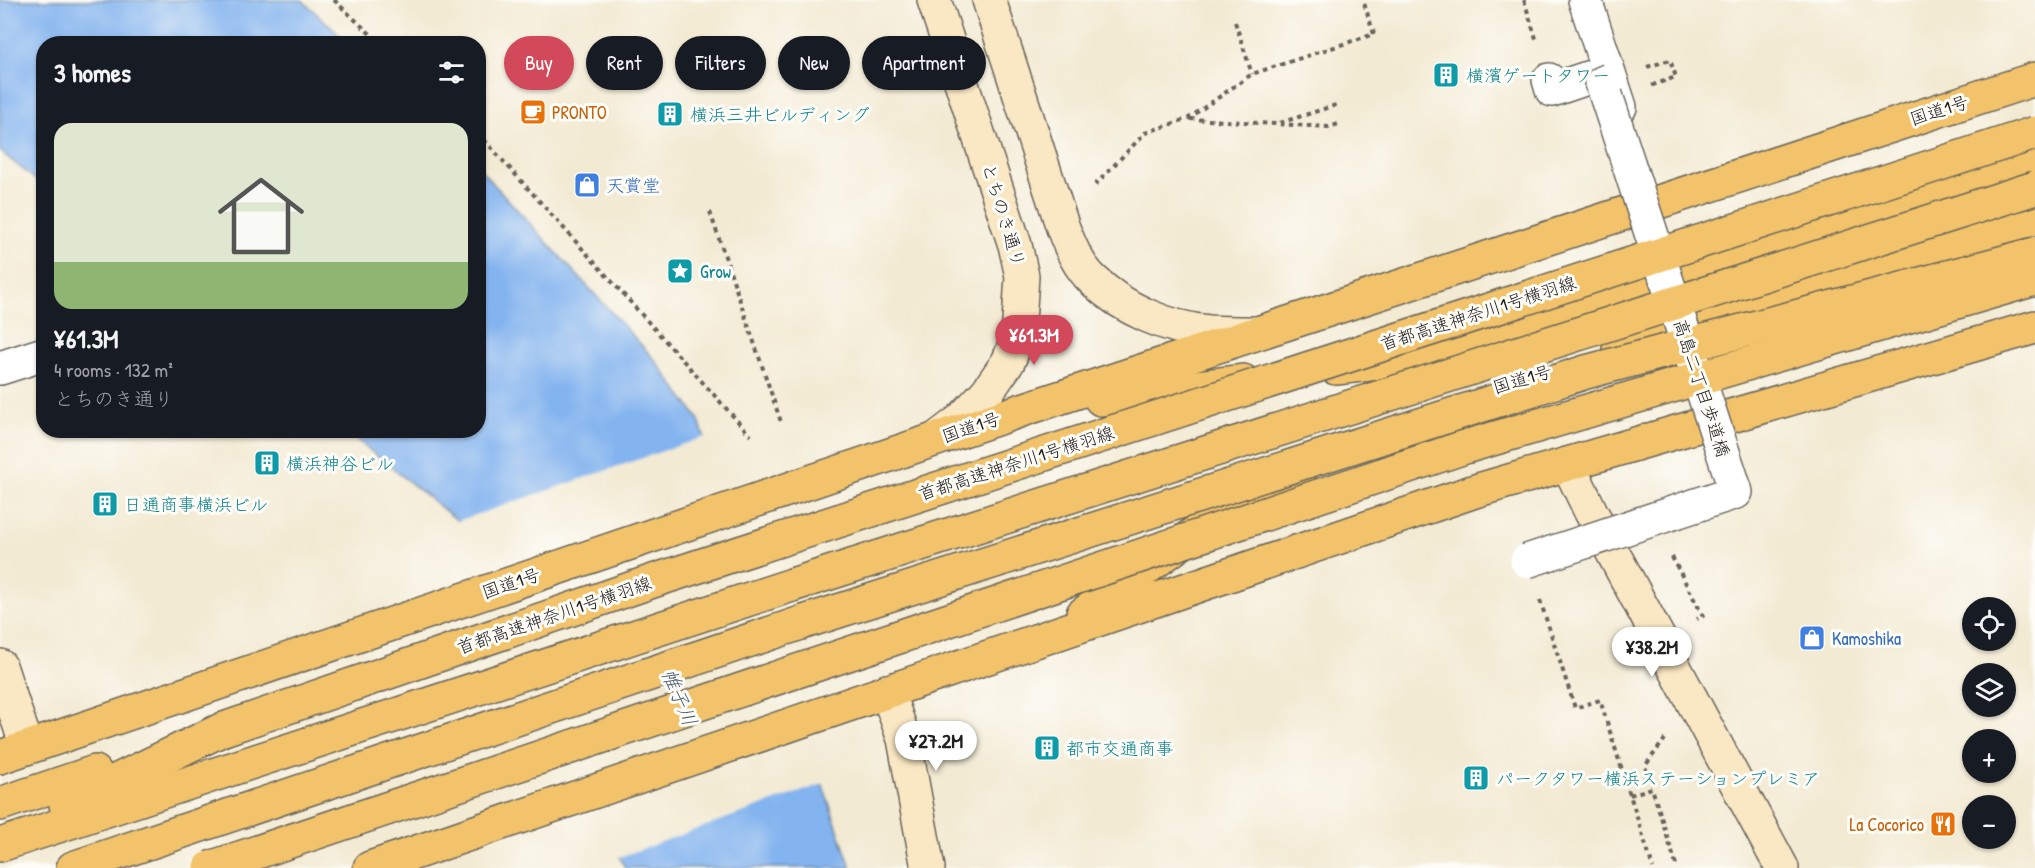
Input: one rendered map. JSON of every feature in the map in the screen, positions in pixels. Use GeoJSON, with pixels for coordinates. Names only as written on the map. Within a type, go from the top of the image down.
{"type":"FeatureCollection","features":[{"type":"Feature","properties":{"kind":"highway","name":"国道1号"},"geometry":{"type":"LineString","coordinates":[[14,752],[1022,410],[2035,79]]}},
{"type":"Feature","properties":{"kind":"highway","name":"首都高速神奈川1号横羽線"},"geometry":{"type":"LineString","coordinates":[[0,804],[664,577],[2035,133]]}},
{"type":"Feature","properties":{"kind":"highway","name":"国道1号"},"geometry":{"type":"LineString","coordinates":[[1022,410],[1387,362],[2035,157]]}},
{"type":"Feature","properties":{"kind":"highway"},"geometry":{"type":"LineString","coordinates":[[0,844],[815,577],[2035,188]]}},
{"type":"Feature","properties":{"kind":"highway","name":"国道1号"},"geometry":{"type":"LineString","coordinates":[[1053,635],[1206,525],[1351,441],[1438,405],[2035,218]]}},
{"type":"Feature","properties":{"kind":"highway"},"geometry":{"type":"LineString","coordinates":[[73,868],[815,619],[1586,372],[2035,254]]}},
{"type":"Feature","properties":{"kind":"highway"},"geometry":{"type":"LineString","coordinates":[[210,868],[1466,447],[2035,279]]}},
{"type":"Feature","properties":{"kind":"highway","name":"国道1号"},"geometry":{"type":"LineString","coordinates":[[370,868],[1475,491],[2035,327]]}},
{"type":"Feature","properties":{"kind":"highway"},"geometry":{"type":"LineString","coordinates":[[0,838],[221,730]]}},
{"type":"Feature","properties":{"kind":"street","name":"とちのき通り"},"geometry":{"type":"LineString","coordinates":[[932,441],[961,420],[987,392],[1008,362],[1018,338],[1022,276],[1015,245],[934,0]]}},
{"type":"Feature","properties":{"kind":"street"},"geometry":{"type":"LineString","coordinates":[[989,0],[1063,228],[1073,252],[1092,279],[1126,305],[1168,323],[1208,332],[1256,333]]}},
{"type":"Feature","properties":{"kind":"street"},"geometry":{"type":"LineString","coordinates":[[1586,0],[1626,124]]}},
{"type":"Feature","properties":{"kind":"street","name":"高島二丁目歩道橋"},"geometry":{"type":"LineString","coordinates":[[1527,561],[1736,492],[1606,82],[1599,74],[1552,90],[1544,65]]}},
{"type":"Feature","properties":{"kind":"street"},"geometry":{"type":"LineString","coordinates":[[0,368],[36,357]]}},
{"type":"Feature","properties":{"kind":"street"},"geometry":{"type":"LineString","coordinates":[[1568,465],[1782,868]]}},
{"type":"Feature","properties":{"kind":"street"},"geometry":{"type":"LineString","coordinates":[[0,666],[14,752]]}},
{"type":"Feature","properties":{"kind":"street"},"geometry":{"type":"LineString","coordinates":[[887,691],[904,739],[928,868]]}},
{"type":"Feature","properties":{"kind":"path"},"geometry":{"type":"LineString","coordinates":[[334,0],[372,36]]}},
{"type":"Feature","properties":{"kind":"path"},"geometry":{"type":"LineString","coordinates":[[1095,185],[1145,133],[1189,118],[1252,74],[1374,34],[1363,0]]}},
{"type":"Feature","properties":{"kind":"path"},"geometry":{"type":"LineString","coordinates":[[1524,0],[1544,65]]}},
{"type":"Feature","properties":{"kind":"path"},"geometry":{"type":"LineString","coordinates":[[1236,22],[1252,74]]}},
{"type":"Feature","properties":{"kind":"path"},"geometry":{"type":"LineString","coordinates":[[1277,124],[1336,105]]}},
{"type":"Feature","properties":{"kind":"path"},"geometry":{"type":"LineString","coordinates":[[1189,118],[1329,127],[1342,123]]}},
{"type":"Feature","properties":{"kind":"path"},"geometry":{"type":"LineString","coordinates":[[486,142],[751,436]]}},
{"type":"Feature","properties":{"kind":"path"},"geometry":{"type":"LineString","coordinates":[[710,212],[782,425]]}},
{"type":"Feature","properties":{"kind":"path"},"geometry":{"type":"LineString","coordinates":[[1652,519],[1703,616]]}},
{"type":"Feature","properties":{"kind":"path"},"geometry":{"type":"LineString","coordinates":[[1527,561],[1575,708],[1600,700],[1653,868]]}},
{"type":"Feature","properties":{"kind":"path"},"geometry":{"type":"LineString","coordinates":[[1626,782],[1648,776],[1645,766],[1667,736]]}},
{"type":"Feature","properties":{"kind":"path"},"geometry":{"type":"LineString","coordinates":[[1630,795],[1652,788],[1677,868]]}},
{"type":"Feature","properties":{"kind":"water"},"geometry":{"type":"Polygon","coordinates":[[[0,0],[302,0],[341,36],[36,36],[36,180],[0,151],[0,0]]]}},
{"type":"Feature","properties":{"kind":"water","name":"帷子川"},"geometry":{"type":"Polygon","coordinates":[[[486,176],[655,360],[698,418],[851,868],[625,868],[463,525],[355,438],[486,438],[486,176]]]}},
{"type":"Feature","properties":{"kind":"pier"},"geometry":{"type":"Polygon","coordinates":[[[707,436],[825,783],[617,858],[460,527],[455,522],[707,436]]]}},
{"type":"Feature","properties":{"kind":"place","name":"横濱ゲートタワー"},"geometry":{"type":"Point","coordinates":[1446,75]}},
{"type":"Feature","properties":{"kind":"place","name":"PRONTO"},"geometry":{"type":"Point","coordinates":[533,112]}},
{"type":"Feature","properties":{"kind":"place","name":"横浜三井ビルディング"},"geometry":{"type":"Point","coordinates":[670,114]}},
{"type":"Feature","properties":{"kind":"place","name":"天賞堂"},"geometry":{"type":"Point","coordinates":[587,185]}},
{"type":"Feature","properties":{"kind":"place","name":"Grow"},"geometry":{"type":"Point","coordinates":[680,271]}},
{"type":"Feature","properties":{"kind":"place","name":"横浜神谷ビル"},"geometry":{"type":"Point","coordinates":[267,463]}},
{"type":"Feature","properties":{"kind":"place","name":"日通商事横浜ビル"},"geometry":{"type":"Point","coordinates":[105,504]}},
{"type":"Feature","properties":{"kind":"place","name":"Kamoshika"},"geometry":{"type":"Point","coordinates":[1812,638]}},
{"type":"Feature","properties":{"kind":"place","name":"都市交通商事"},"geometry":{"type":"Point","coordinates":[1047,748]}},
{"type":"Feature","properties":{"kind":"place","name":"パークタワー横浜ステーションプレミア"},"geometry":{"type":"Point","coordinates":[1476,778]}},
{"type":"Feature","properties":{"kind":"place","name":"La Cocorico"},"geometry":{"type":"Point","coordinates":[1943,824]}}]}
